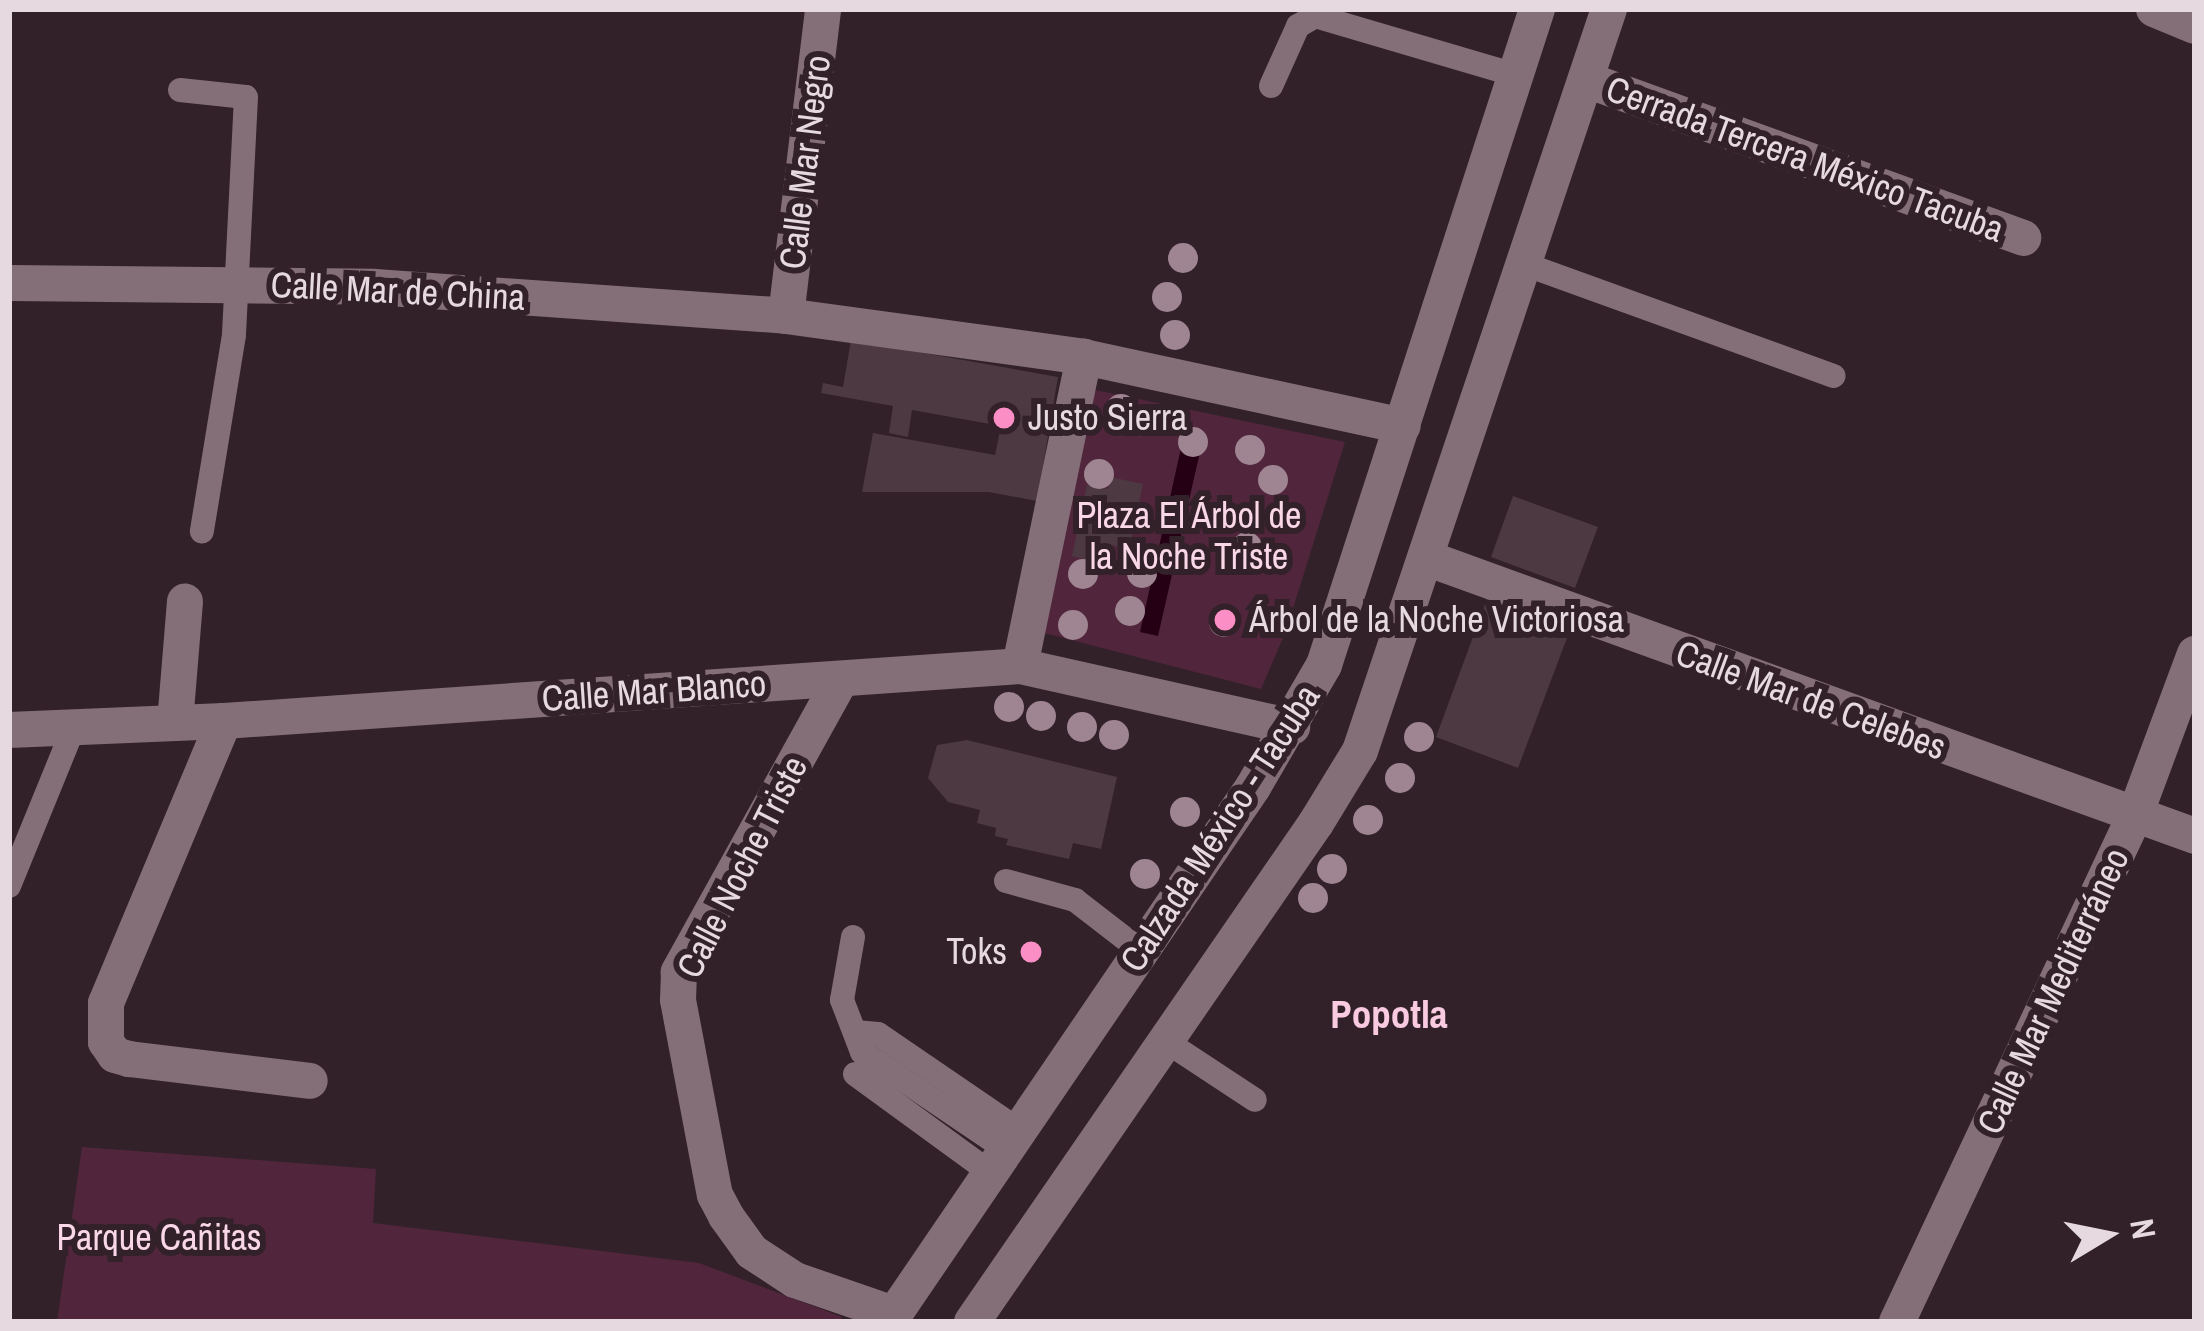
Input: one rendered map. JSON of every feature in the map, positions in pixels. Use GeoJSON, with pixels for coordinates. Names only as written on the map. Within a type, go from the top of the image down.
{"type":"FeatureCollection","features":[{"type":"Feature","properties":{"kind":"street","name":"Calle Mar Negro"},"geometry":{"type":"LineString","coordinates":[[786,316],[823,9]]}},
{"type":"Feature","properties":{"kind":"street","name":"Calzada México - Tacuba"},"geometry":{"type":"LineString","coordinates":[[892,1318],[1292,727],[1324,665],[1537,9]]}},
{"type":"Feature","properties":{"kind":"street","name":"Calzada México - Tacuba"},"geometry":{"type":"LineString","coordinates":[[972,1322],[1167,1042],[1360,751],[1429,559],[1610,9]]}},
{"type":"Feature","properties":{"kind":"street"},"geometry":{"type":"LineString","coordinates":[[2154,9],[2195,26]]}},
{"type":"Feature","properties":{"kind":"street","name":"Cerrada Tercera México Tacuba"},"geometry":{"type":"LineString","coordinates":[[1587,80],[2023,238]]}},
{"type":"Feature","properties":{"kind":"street","name":"Calle Mar de China"},"geometry":{"type":"LineString","coordinates":[[9,283],[236,282],[786,316],[1084,357],[1403,426]]}},
{"type":"Feature","properties":{"kind":"street"},"geometry":{"type":"LineString","coordinates":[[1020,666],[1084,357]]}},
{"type":"Feature","properties":{"kind":"street","name":"Calle Mar de Celebes"},"geometry":{"type":"LineString","coordinates":[[1429,559],[2195,836]]}},
{"type":"Feature","properties":{"kind":"street"},"geometry":{"type":"LineString","coordinates":[[175,723],[185,601]]}},
{"type":"Feature","properties":{"kind":"street","name":"Calle Mar Mediterráneo"},"geometry":{"type":"LineString","coordinates":[[1897,1322],[2135,815],[2195,654]]}},
{"type":"Feature","properties":{"kind":"street","name":"Calle Mar Blanco"},"geometry":{"type":"LineString","coordinates":[[9,730],[224,721],[1020,666],[1292,727]]}},
{"type":"Feature","properties":{"kind":"street","name":"Calle Noche Triste"},"geometry":{"type":"LineString","coordinates":[[840,681],[679,972],[678,1000],[716,1195],[726,1216],[752,1252],[795,1280],[892,1318]]}},
{"type":"Feature","properties":{"kind":"street"},"geometry":{"type":"LineString","coordinates":[[224,721],[106,1003],[106,1042],[115,1055],[129,1059],[310,1081]]}},
{"type":"Feature","properties":{"kind":"lane"},"geometry":{"type":"LineString","coordinates":[[1271,86],[1298,26],[1316,16],[1515,75]]}},
{"type":"Feature","properties":{"kind":"lane"},"geometry":{"type":"LineString","coordinates":[[180,90],[246,97],[234,335],[202,531]]}},
{"type":"Feature","properties":{"kind":"lane"},"geometry":{"type":"LineString","coordinates":[[1527,265],[1834,376]]}},
{"type":"Feature","properties":{"kind":"lane"},"geometry":{"type":"LineString","coordinates":[[9,886],[74,727]]}},
{"type":"Feature","properties":{"kind":"lane"},"geometry":{"type":"LineString","coordinates":[[1006,880],[1075,900],[1141,951]]}},
{"type":"Feature","properties":{"kind":"lane"},"geometry":{"type":"LineString","coordinates":[[853,937],[842,1000],[858,1053],[1006,1151]]}},
{"type":"Feature","properties":{"kind":"lane"},"geometry":{"type":"LineString","coordinates":[[858,1053],[878,1034],[1006,1151]]}},
{"type":"Feature","properties":{"kind":"lane"},"geometry":{"type":"LineString","coordinates":[[1167,1042],[1255,1100]]}},
{"type":"Feature","properties":{"kind":"green space","name":"Plaza El Árbol de la Noche Triste"},"geometry":{"type":"Polygon","coordinates":[[[1095,390],[1345,442],[1286,631],[1261,689],[1044,633],[1095,390]]]}},
{"type":"Feature","properties":{"kind":"green space","name":"Parque Cañitas"},"geometry":{"type":"Polygon","coordinates":[[[82,1147],[376,1169],[373,1223],[699,1263],[842,1317],[839,1322],[57,1322],[82,1147]]]}},
{"type":"Feature","properties":{"kind":"shaded area"},"geometry":{"type":"Polygon","coordinates":[[[1181,448],[1200,452],[1158,636],[1140,632],[1181,448]]]}},
{"type":"Feature","properties":{"kind":"building","name":"Justo Sierra"},"geometry":{"type":"Polygon","coordinates":[[[851,340],[1058,377],[1037,501],[989,492],[862,492],[873,433],[995,455],[1001,426],[912,410],[908,437],[889,433],[893,406],[821,393],[823,383],[843,387],[851,340]]]}},
{"type":"Feature","properties":{"kind":"building"},"geometry":{"type":"Polygon","coordinates":[[[1110,477],[1143,484],[1129,549],[1103,543],[1099,563],[1072,556],[1087,485],[1108,489],[1110,477]]]}},
{"type":"Feature","properties":{"kind":"building"},"geometry":{"type":"Polygon","coordinates":[[[1513,496],[1598,527],[1575,588],[1491,557],[1513,496]]]}},
{"type":"Feature","properties":{"kind":"building"},"geometry":{"type":"Polygon","coordinates":[[[1487,599],[1570,630],[1518,768],[1436,737],[1487,599]]]}},
{"type":"Feature","properties":{"kind":"building"},"geometry":{"type":"Polygon","coordinates":[[[967,740],[1117,777],[1101,849],[1073,843],[1069,859],[1006,845],[1008,839],[995,836],[996,828],[977,823],[980,810],[948,802],[928,778],[937,745],[967,740]]]}},
{"type":"Feature","properties":{"kind":"place","name":"Justo Sierra"},"geometry":{"type":"Point","coordinates":[1004,418]}},
{"type":"Feature","properties":{"kind":"place","name":"Árbol de la Noche Victoriosa"},"geometry":{"type":"Point","coordinates":[1225,620]}},
{"type":"Feature","properties":{"kind":"place","name":"Toks"},"geometry":{"type":"Point","coordinates":[1031,952]}},
{"type":"Feature","properties":{"kind":"district","name":"Popotla"},"geometry":{"type":"Point","coordinates":[1389,1014]}}]}
